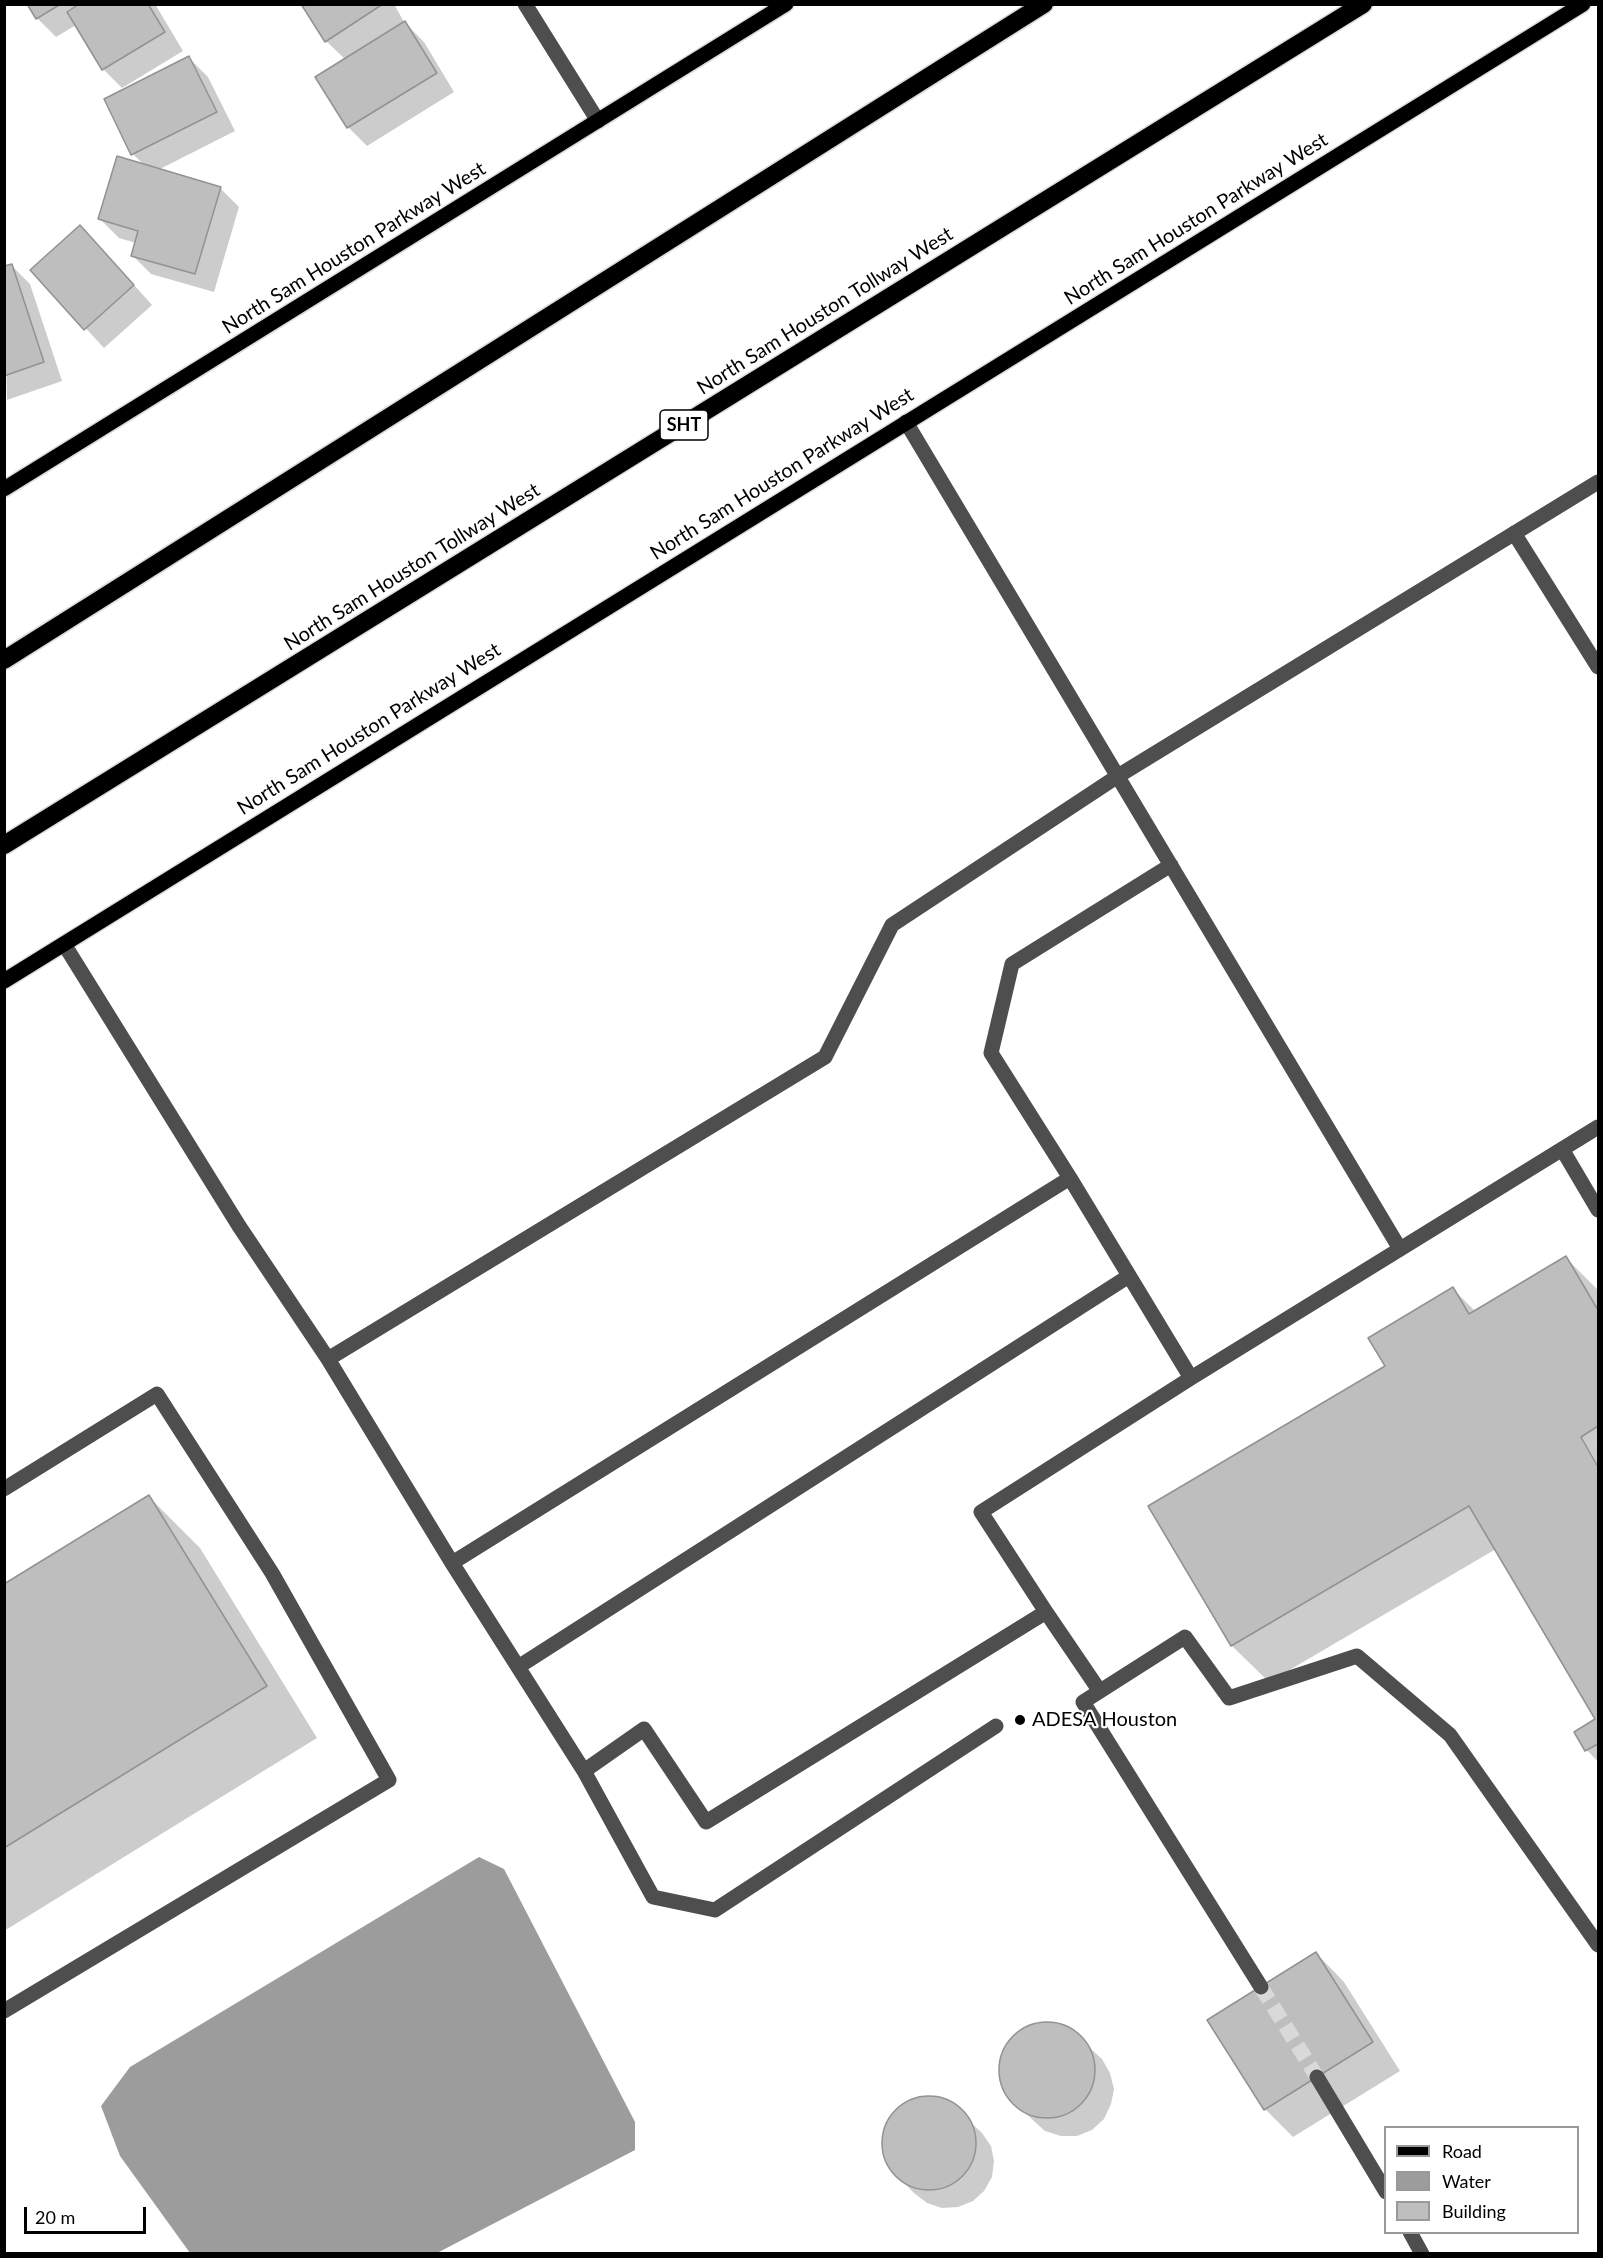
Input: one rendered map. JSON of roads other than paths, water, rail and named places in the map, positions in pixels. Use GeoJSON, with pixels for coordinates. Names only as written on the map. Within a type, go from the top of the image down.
{"type":"FeatureCollection","features":[{"type":"Feature","properties":{"kind":"highway"},"geometry":{"type":"LineString","coordinates":[[4,660],[1044,4]]}},
{"type":"Feature","properties":{"kind":"highway","name":"North Sam Houston Tollway West"},"geometry":{"type":"LineString","coordinates":[[4,845],[1363,4]]}},
{"type":"Feature","properties":{"kind":"main road","name":"North Sam Houston Parkway West"},"geometry":{"type":"LineString","coordinates":[[4,489],[786,4]]}},
{"type":"Feature","properties":{"kind":"main road","name":"North Sam Houston Parkway West"},"geometry":{"type":"LineString","coordinates":[[4,981],[1583,4]]}},
{"type":"Feature","properties":{"kind":"street"},"geometry":{"type":"LineString","coordinates":[[525,4],[598,121]]}},
{"type":"Feature","properties":{"kind":"street"},"geometry":{"type":"LineString","coordinates":[[906,422],[1400,1249]]}},
{"type":"Feature","properties":{"kind":"street"},"geometry":{"type":"LineString","coordinates":[[328,1359],[825,1057],[892,925],[1118,777],[1599,482]]}},
{"type":"Feature","properties":{"kind":"street"},"geometry":{"type":"LineString","coordinates":[[1514,533],[1599,667]]}},
{"type":"Feature","properties":{"kind":"street"},"geometry":{"type":"LineString","coordinates":[[1171,865],[1012,964],[991,1053],[1191,1378]]}},
{"type":"Feature","properties":{"kind":"street"},"geometry":{"type":"LineString","coordinates":[[64,944],[239,1226],[328,1359],[452,1563],[584,1771],[653,1897],[715,1910],[996,1726]]}},
{"type":"Feature","properties":{"kind":"street"},"geometry":{"type":"LineString","coordinates":[[1099,1690],[981,1512],[1191,1378],[1599,1127]]}},
{"type":"Feature","properties":{"kind":"street"},"geometry":{"type":"LineString","coordinates":[[1563,1149],[1599,1210]]}},
{"type":"Feature","properties":{"kind":"street"},"geometry":{"type":"LineString","coordinates":[[452,1563],[1070,1178]]}},
{"type":"Feature","properties":{"kind":"street"},"geometry":{"type":"LineString","coordinates":[[518,1667],[1129,1275]]}},
{"type":"Feature","properties":{"kind":"street"},"geometry":{"type":"LineString","coordinates":[[4,1490],[157,1394],[272,1573],[389,1780],[4,2011]]}},
{"type":"Feature","properties":{"kind":"street"},"geometry":{"type":"LineString","coordinates":[[584,1771],[644,1729],[706,1822],[1046,1612]]}},
{"type":"Feature","properties":{"kind":"street"},"geometry":{"type":"LineString","coordinates":[[1261,1986],[1083,1702],[1185,1638],[1229,1698],[1357,1656],[1450,1735],[1599,1945]]}},
{"type":"Feature","properties":{"kind":"street"},"geometry":{"type":"LineString","coordinates":[[1317,2077],[1384,2189]]}},
{"type":"Feature","properties":{"kind":"street"},"geometry":{"type":"LineString","coordinates":[[1411,2234],[1422,2253]]}},
{"type":"Feature","properties":{"kind":"water"},"geometry":{"type":"Polygon","coordinates":[[[479,1857],[504,1869],[635,2122],[635,2150],[437,2253],[190,2253],[120,2156],[101,2106],[130,2067],[479,1857]]]}},
{"type":"Feature","properties":{"kind":"tunnel"},"geometry":{"type":"LineString","coordinates":[[1261,1987],[1317,2077]]}},
{"type":"Feature","properties":{"kind":"place","name":"ADESA Houston"},"geometry":{"type":"Point","coordinates":[1020,1720]}}]}
